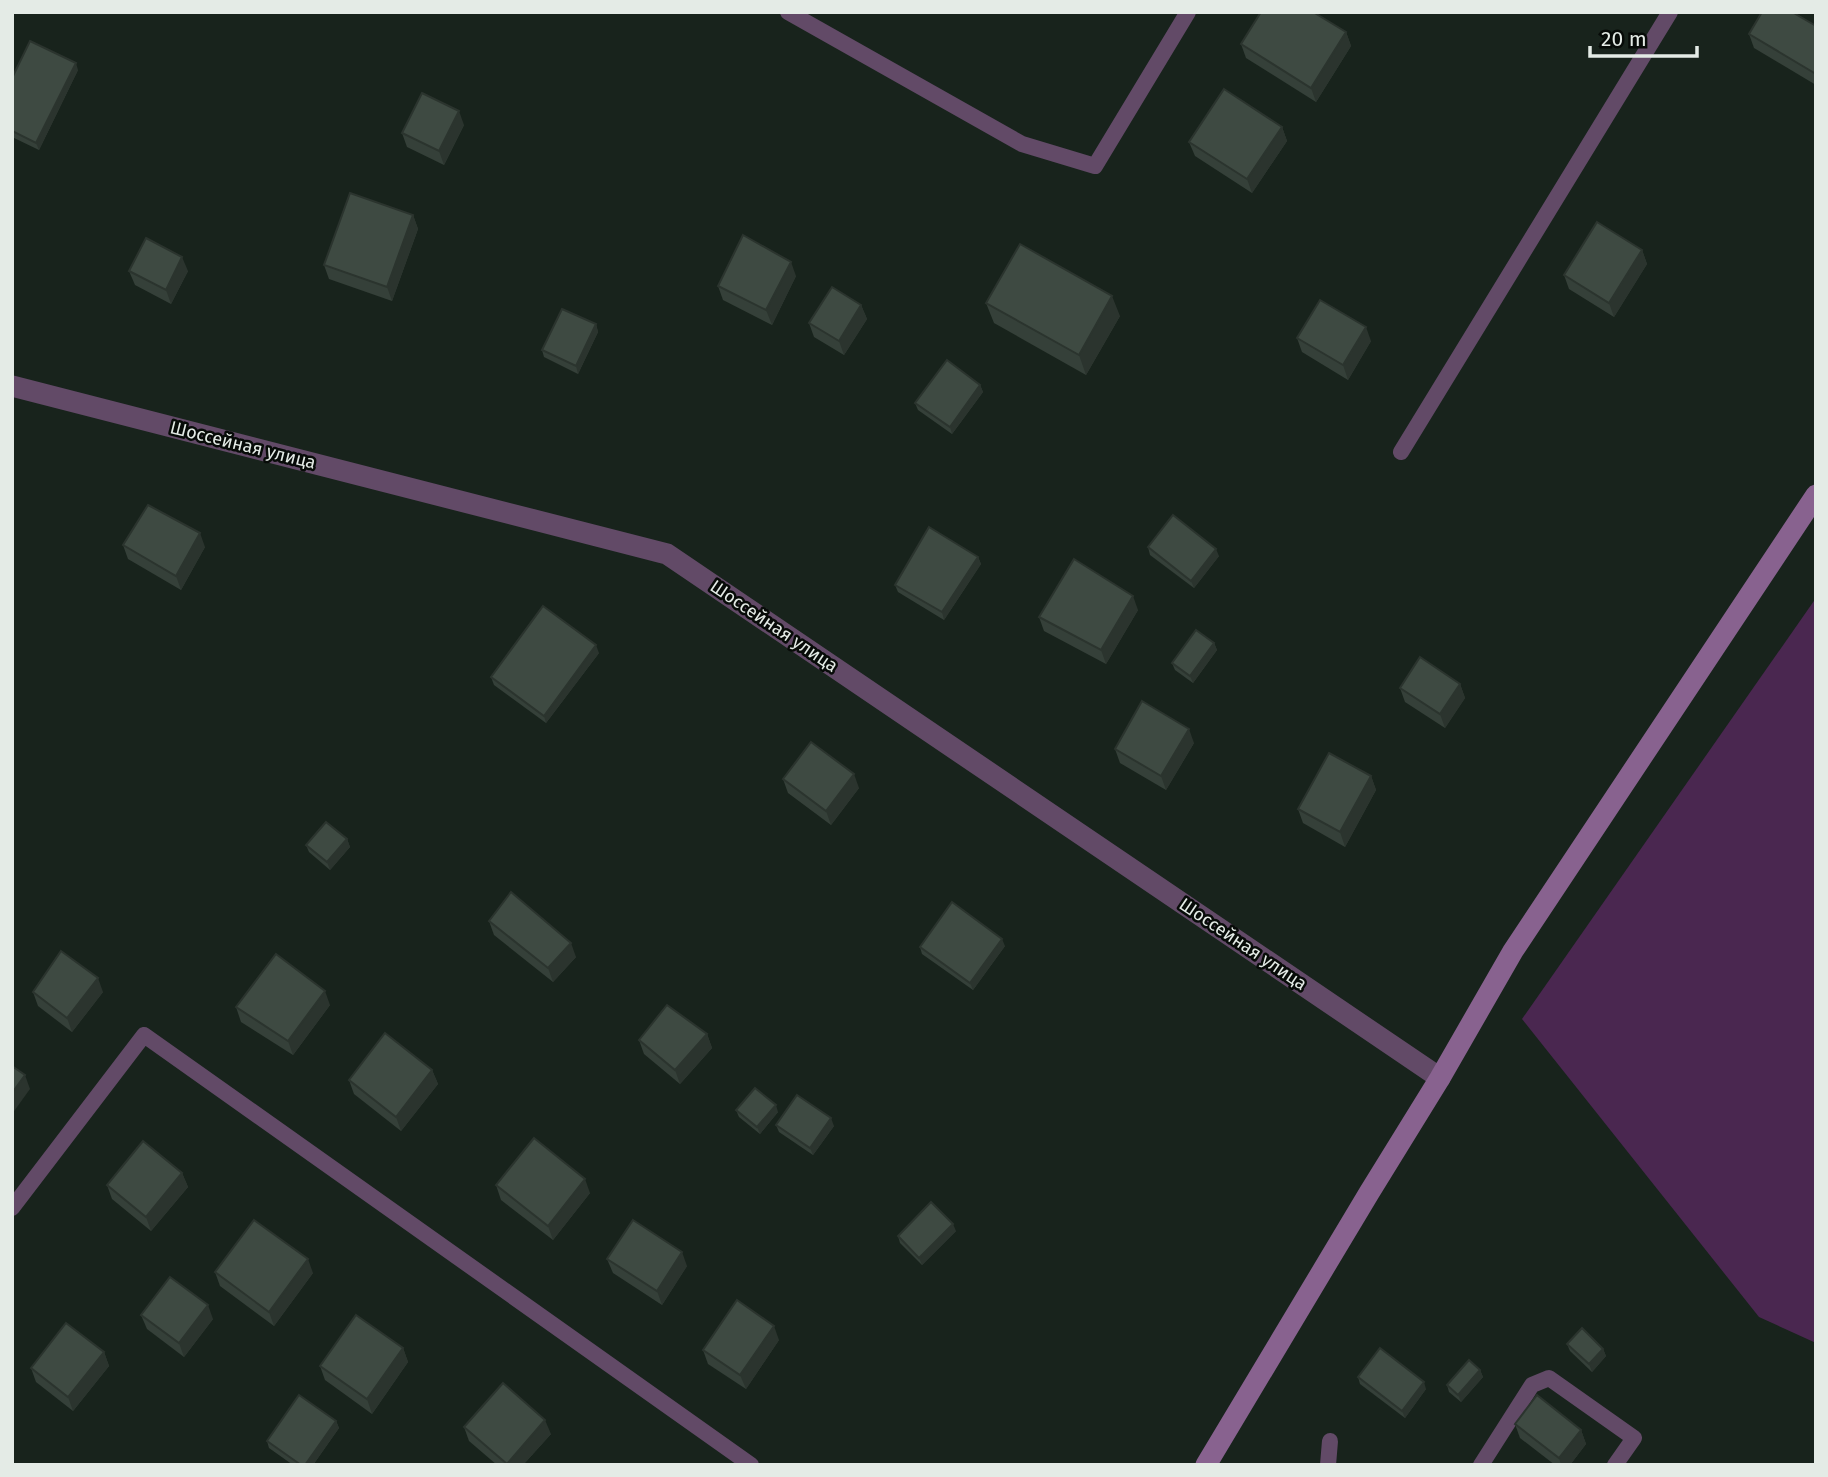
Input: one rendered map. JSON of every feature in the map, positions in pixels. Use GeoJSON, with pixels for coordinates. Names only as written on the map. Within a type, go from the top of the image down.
{"type":"FeatureCollection","features":[{"type":"Feature","properties":{"kind":"main road"},"geometry":{"type":"LineString","coordinates":[[1206,1465],[1368,1193],[1440,1078],[1513,951],[1816,495]]}},
{"type":"Feature","properties":{"kind":"street","name":"Шоссейная улица"},"geometry":{"type":"LineString","coordinates":[[12,386],[667,554],[1440,1078]]}},
{"type":"Feature","properties":{"kind":"lane"},"geometry":{"type":"LineString","coordinates":[[788,12],[1022,144],[1095,166],[1188,12]]}},
{"type":"Feature","properties":{"kind":"lane"},"geometry":{"type":"LineString","coordinates":[[1401,452],[1670,12]]}},
{"type":"Feature","properties":{"kind":"lane"},"geometry":{"type":"LineString","coordinates":[[12,1208],[144,1035],[751,1465]]}},
{"type":"Feature","properties":{"kind":"lane"},"geometry":{"type":"LineString","coordinates":[[1481,1465],[1532,1385],[1549,1378],[1634,1438],[1615,1465]]}},
{"type":"Feature","properties":{"kind":"lane"},"geometry":{"type":"LineString","coordinates":[[1328,1465],[1330,1441]]}},
{"type":"Feature","properties":{"kind":"shaded area"},"geometry":{"type":"Polygon","coordinates":[[[1816,598],[1816,1343],[1759,1317],[1522,1019],[1816,598]]]}},
{"type":"Feature","properties":{"kind":"building"},"geometry":{"type":"Polygon","coordinates":[[[1261,12],[1313,12],[1346,32],[1311,88],[1241,44],[1261,12]]]}},
{"type":"Feature","properties":{"kind":"building"},"geometry":{"type":"Polygon","coordinates":[[[1762,12],[1792,12],[1816,26],[1816,74],[1749,34],[1762,12]]]}},
{"type":"Feature","properties":{"kind":"building"},"geometry":{"type":"Polygon","coordinates":[[[30,41],[76,63],[36,143],[12,131],[12,78],[30,41]]]}},
{"type":"Feature","properties":{"kind":"building"},"geometry":{"type":"Polygon","coordinates":[[[1224,89],[1282,127],[1247,179],[1189,142],[1224,89]]]}},
{"type":"Feature","properties":{"kind":"building"},"geometry":{"type":"Polygon","coordinates":[[[422,93],[459,111],[439,151],[402,133],[422,93]]]}},
{"type":"Feature","properties":{"kind":"building"},"geometry":{"type":"Polygon","coordinates":[[[350,193],[413,215],[387,287],[324,265],[350,193]]]}},
{"type":"Feature","properties":{"kind":"building"},"geometry":{"type":"Polygon","coordinates":[[[1597,222],[1642,250],[1609,303],[1564,275],[1597,222]]]}},
{"type":"Feature","properties":{"kind":"building"},"geometry":{"type":"Polygon","coordinates":[[[743,235],[791,262],[766,310],[718,286],[743,235]]]}},
{"type":"Feature","properties":{"kind":"building"},"geometry":{"type":"Polygon","coordinates":[[[146,238],[182,257],[166,290],[129,271],[146,238]]]}},
{"type":"Feature","properties":{"kind":"building"},"geometry":{"type":"Polygon","coordinates":[[[1020,244],[1112,296],[1079,355],[986,303],[1020,244]]]}},
{"type":"Feature","properties":{"kind":"building"},"geometry":{"type":"Polygon","coordinates":[[[832,287],[861,305],[839,341],[809,323],[832,287]]]}},
{"type":"Feature","properties":{"kind":"building"},"geometry":{"type":"Polygon","coordinates":[[[1320,300],[1366,327],[1343,365],[1297,338],[1320,300]]]}},
{"type":"Feature","properties":{"kind":"building"},"geometry":{"type":"Polygon","coordinates":[[[562,309],[596,324],[576,366],[542,350],[562,309]]]}},
{"type":"Feature","properties":{"kind":"building"},"geometry":{"type":"Polygon","coordinates":[[[947,360],[980,385],[950,427],[915,403],[947,360]]]}},
{"type":"Feature","properties":{"kind":"building"},"geometry":{"type":"Polygon","coordinates":[[[148,505],[200,533],[176,576],[123,545],[148,505]]]}},
{"type":"Feature","properties":{"kind":"building"},"geometry":{"type":"Polygon","coordinates":[[[1173,515],[1216,549],[1191,581],[1148,547],[1173,515]]]}},
{"type":"Feature","properties":{"kind":"building"},"geometry":{"type":"Polygon","coordinates":[[[929,527],[978,557],[942,612],[895,585],[929,527]]]}},
{"type":"Feature","properties":{"kind":"building"},"geometry":{"type":"Polygon","coordinates":[[[1074,559],[1133,596],[1101,650],[1039,617],[1074,559]]]}},
{"type":"Feature","properties":{"kind":"building"},"geometry":{"type":"Polygon","coordinates":[[[543,606],[596,645],[544,716],[491,677],[543,606]]]}},
{"type":"Feature","properties":{"kind":"building"},"geometry":{"type":"Polygon","coordinates":[[[1196,630],[1214,643],[1190,676],[1172,663],[1196,630]]]}},
{"type":"Feature","properties":{"kind":"building"},"geometry":{"type":"Polygon","coordinates":[[[1420,657],[1460,684],[1440,714],[1400,688],[1420,657]]]}},
{"type":"Feature","properties":{"kind":"building"},"geometry":{"type":"Polygon","coordinates":[[[1142,701],[1189,729],[1161,776],[1115,749],[1142,701]]]}},
{"type":"Feature","properties":{"kind":"building"},"geometry":{"type":"Polygon","coordinates":[[[811,742],[854,774],[826,811],[783,779],[811,742]]]}},
{"type":"Feature","properties":{"kind":"building"},"geometry":{"type":"Polygon","coordinates":[[[1329,753],[1371,776],[1340,832],[1298,809],[1329,753]]]}},
{"type":"Feature","properties":{"kind":"building"},"geometry":{"type":"Polygon","coordinates":[[[326,822],[347,839],[327,862],[306,845],[326,822]]]}},
{"type":"Feature","properties":{"kind":"building"},"geometry":{"type":"Polygon","coordinates":[[[511,892],[571,943],[548,968],[489,921],[511,892]]]}},
{"type":"Feature","properties":{"kind":"building"},"geometry":{"type":"Polygon","coordinates":[[[952,902],[1002,939],[970,983],[920,947],[952,902]]]}},
{"type":"Feature","properties":{"kind":"building"},"geometry":{"type":"Polygon","coordinates":[[[61,951],[98,978],[67,1018],[33,992],[61,951]]]}},
{"type":"Feature","properties":{"kind":"building"},"geometry":{"type":"Polygon","coordinates":[[[276,954],[325,991],[288,1041],[236,1007],[276,954]]]}},
{"type":"Feature","properties":{"kind":"building"},"geometry":{"type":"Polygon","coordinates":[[[667,1005],[707,1034],[675,1070],[639,1040],[667,1005]]]}},
{"type":"Feature","properties":{"kind":"building"},"geometry":{"type":"Polygon","coordinates":[[[385,1033],[432,1070],[396,1117],[349,1080],[385,1033]]]}},
{"type":"Feature","properties":{"kind":"building"},"geometry":{"type":"Polygon","coordinates":[[[12,1066],[25,1075],[12,1093],[12,1066]]]}},
{"type":"Feature","properties":{"kind":"building"},"geometry":{"type":"Polygon","coordinates":[[[755,1088],[776,1105],[757,1127],[736,1110],[755,1088]]]}},
{"type":"Feature","properties":{"kind":"building"},"geometry":{"type":"Polygon","coordinates":[[[797,1095],[831,1118],[810,1148],[776,1125],[797,1095]]]}},
{"type":"Feature","properties":{"kind":"building"},"geometry":{"type":"Polygon","coordinates":[[[534,1138],[585,1179],[548,1226],[496,1185],[534,1138]]]}},
{"type":"Feature","properties":{"kind":"building"},"geometry":{"type":"Polygon","coordinates":[[[143,1141],[182,1173],[146,1217],[107,1185],[143,1141]]]}},
{"type":"Feature","properties":{"kind":"building"},"geometry":{"type":"Polygon","coordinates":[[[931,1202],[953,1224],[919,1258],[898,1236],[931,1202]]]}},
{"type":"Feature","properties":{"kind":"building"},"geometry":{"type":"Polygon","coordinates":[[[254,1220],[308,1259],[269,1312],[215,1272],[254,1220]]]}},
{"type":"Feature","properties":{"kind":"building"},"geometry":{"type":"Polygon","coordinates":[[[633,1220],[682,1252],[657,1291],[607,1259],[633,1220]]]}},
{"type":"Feature","properties":{"kind":"building"},"geometry":{"type":"Polygon","coordinates":[[[170,1277],[208,1305],[179,1343],[141,1315],[170,1277]]]}},
{"type":"Feature","properties":{"kind":"building"},"geometry":{"type":"Polygon","coordinates":[[[737,1300],[774,1326],[740,1375],[703,1350],[737,1300]]]}},
{"type":"Feature","properties":{"kind":"building"},"geometry":{"type":"Polygon","coordinates":[[[356,1315],[403,1348],[367,1399],[320,1366],[356,1315]]]}},
{"type":"Feature","properties":{"kind":"building"},"geometry":{"type":"Polygon","coordinates":[[[66,1323],[104,1352],[68,1397],[31,1368],[66,1323]]]}},
{"type":"Feature","properties":{"kind":"building"},"geometry":{"type":"Polygon","coordinates":[[[1582,1328],[1603,1349],[1589,1364],[1567,1344],[1582,1328]]]}},
{"type":"Feature","properties":{"kind":"building"},"geometry":{"type":"Polygon","coordinates":[[[1380,1348],[1424,1382],[1402,1411],[1358,1377],[1380,1348]]]}},
{"type":"Feature","properties":{"kind":"building"},"geometry":{"type":"Polygon","coordinates":[[[1469,1360],[1480,1370],[1458,1395],[1447,1385],[1469,1360]]]}},
{"type":"Feature","properties":{"kind":"building"},"geometry":{"type":"Polygon","coordinates":[[[503,1383],[545,1420],[507,1464],[464,1427],[503,1383]]]}},
{"type":"Feature","properties":{"kind":"building"},"geometry":{"type":"Polygon","coordinates":[[[299,1395],[336,1421],[305,1465],[301,1465],[267,1441],[299,1395]]]}},
{"type":"Feature","properties":{"kind":"building"},"geometry":{"type":"Polygon","coordinates":[[[1537,1395],[1581,1430],[1559,1458],[1515,1424],[1537,1395]]]}}]}
